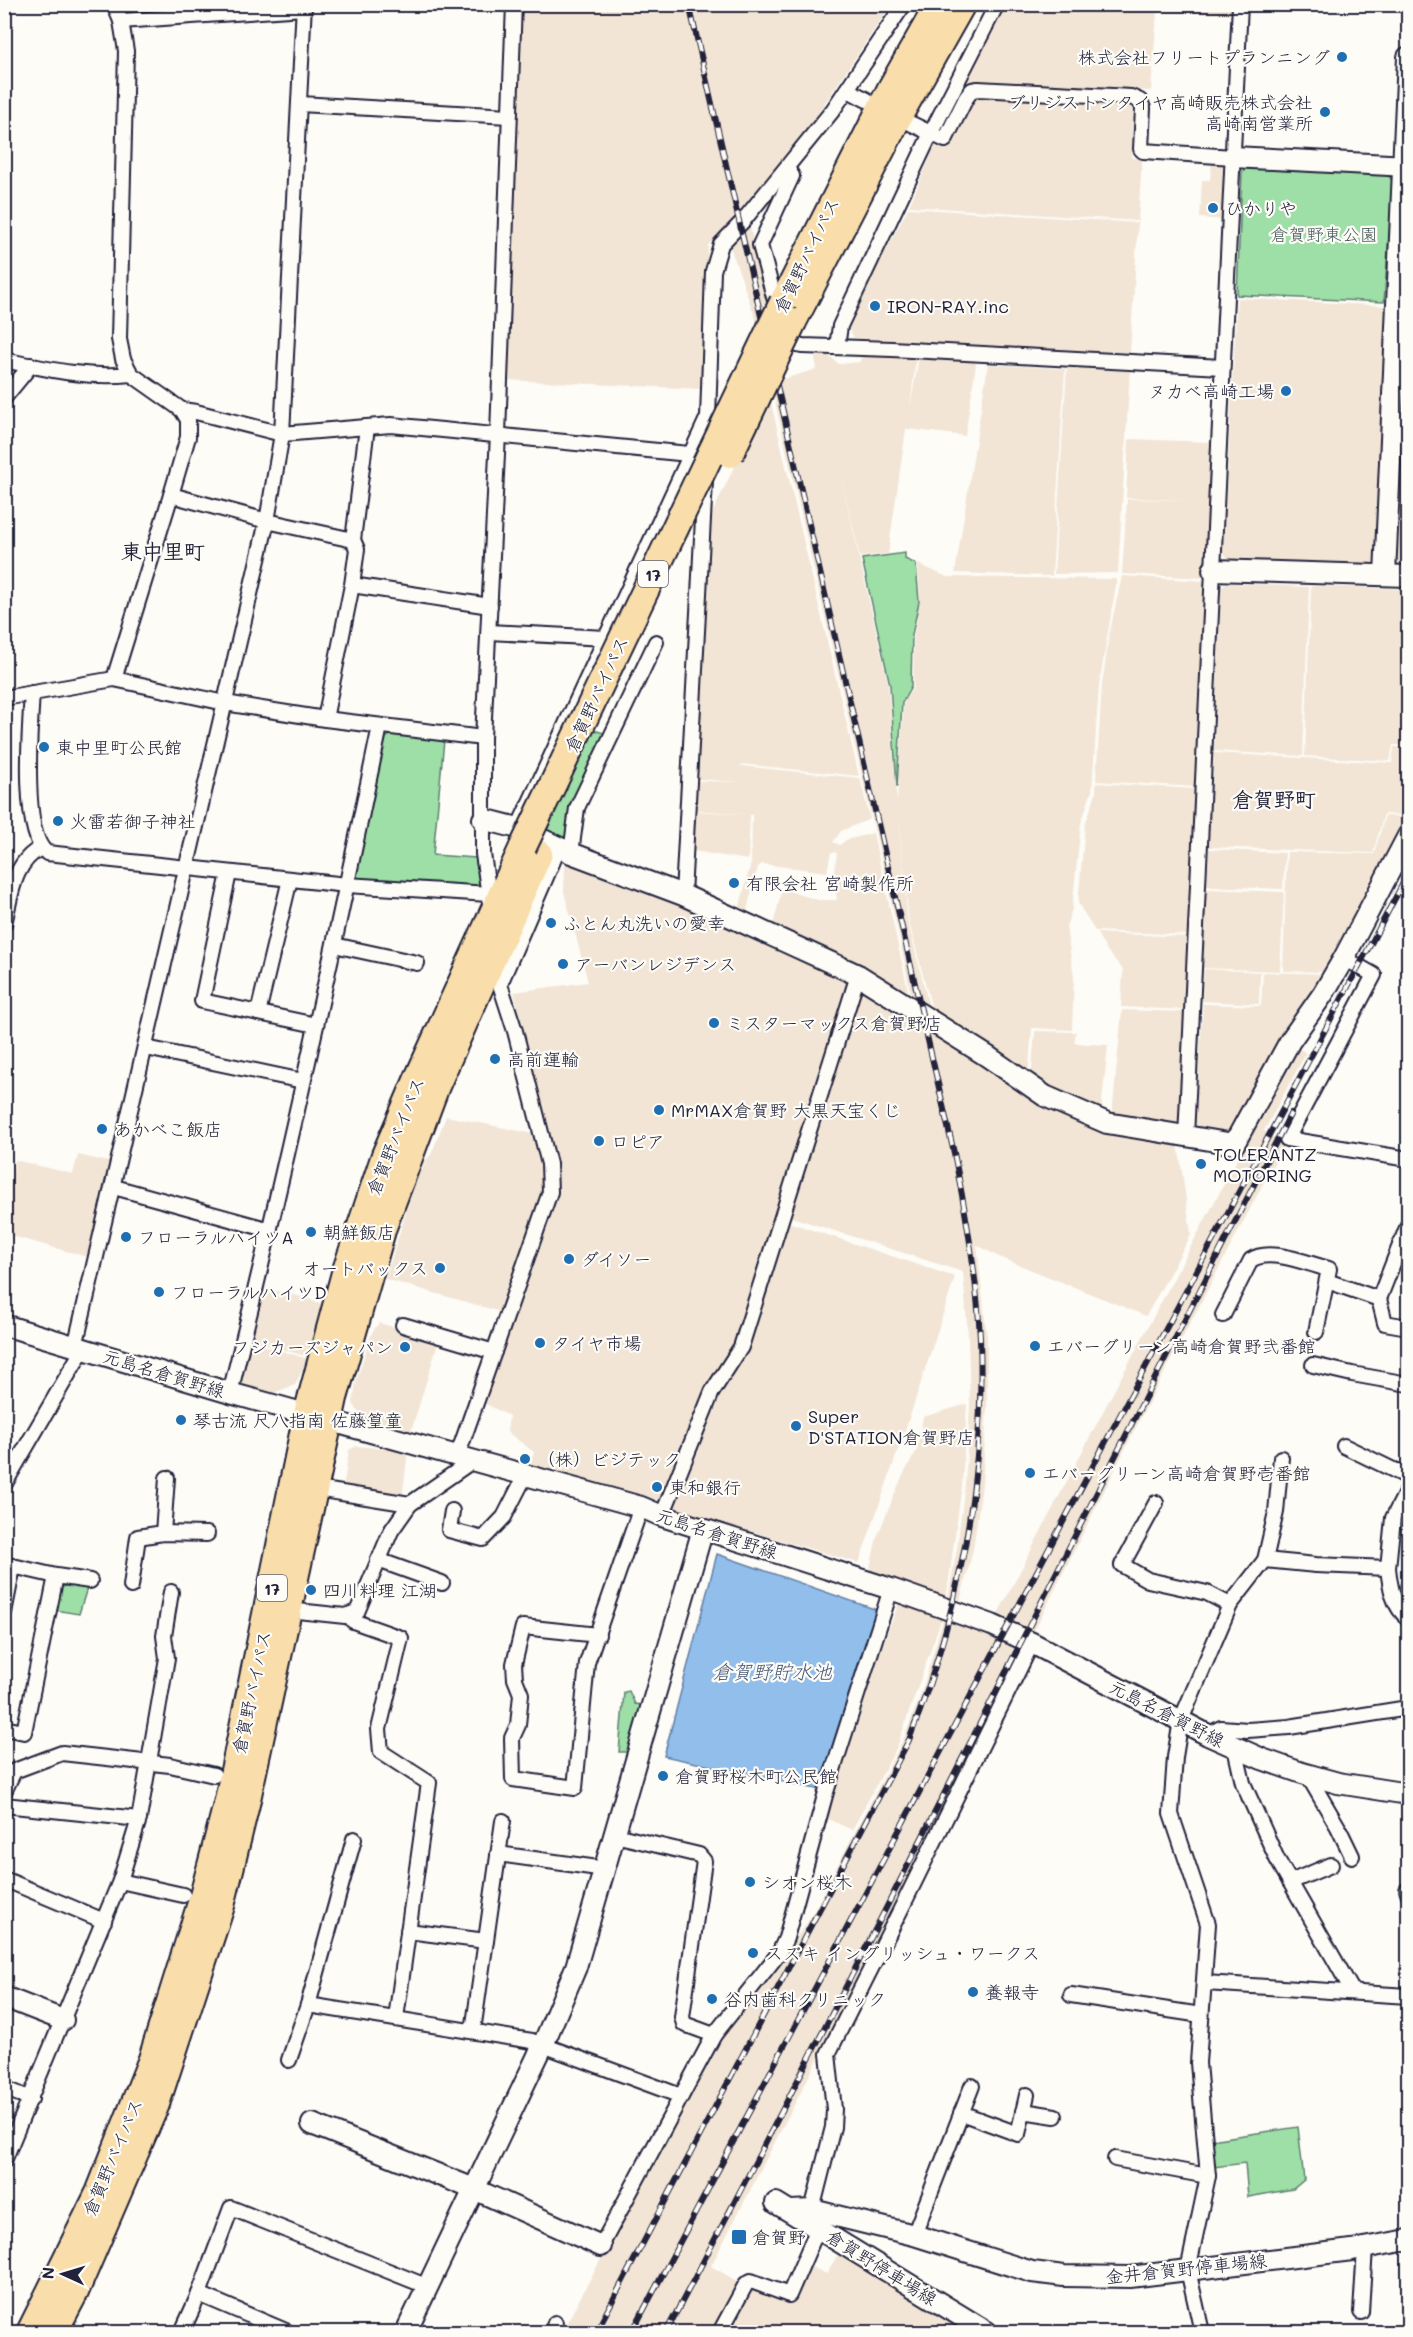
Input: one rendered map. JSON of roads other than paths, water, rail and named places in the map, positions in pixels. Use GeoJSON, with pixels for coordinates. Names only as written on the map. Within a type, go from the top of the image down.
{"type":"FeatureCollection","features":[{"type":"Feature","properties":{"kind":"highway","name":"倉賀野バイパス"},"geometry":{"type":"LineString","coordinates":[[54,2332],[75,2292],[156,2104],[221,1906],[246,1804],[288,1610],[318,1417],[345,1273],[395,1160],[426,1058],[542,846],[885,100],[939,4]]}},
{"type":"Feature","properties":{"kind":"highway","name":"倉賀野バイパス"},"geometry":{"type":"LineString","coordinates":[[788,312],[962,4]]}},
{"type":"Feature","properties":{"kind":"highway"},"geometry":{"type":"LineString","coordinates":[[489,898],[440,994],[384,1122],[395,1160],[425,1150],[499,980]]}},
{"type":"Feature","properties":{"kind":"highway","name":"倉賀野バイパス"},"geometry":{"type":"LineString","coordinates":[[30,2332],[104,2182],[152,2059],[202,1900],[228,1800],[318,1417]]}},
{"type":"Feature","properties":{"kind":"street"},"geometry":{"type":"LineString","coordinates":[[114,4],[121,21],[126,51],[119,339],[123,359],[131,374],[182,410],[188,420],[188,437],[114,679]]}},
{"type":"Feature","properties":{"kind":"street"},"geometry":{"type":"LineString","coordinates":[[32,693],[28,766],[33,827],[41,848],[47,853],[489,898],[483,854],[483,738],[498,434],[514,4]]}},
{"type":"Feature","properties":{"kind":"street"},"geometry":{"type":"LineString","coordinates":[[683,895],[708,417],[713,271],[717,253],[721,244],[787,168],[848,90],[904,4]]}},
{"type":"Feature","properties":{"kind":"street"},"geometry":{"type":"LineString","coordinates":[[837,347],[840,326],[931,133],[997,4]]}},
{"type":"Feature","properties":{"kind":"street"},"geometry":{"type":"LineString","coordinates":[[1186,1137],[1240,4]]}},
{"type":"Feature","properties":{"kind":"street"},"geometry":{"type":"LineString","coordinates":[[4,1485],[79,1348],[267,521],[282,434],[304,6],[121,21]]}},
{"type":"Feature","properties":{"kind":"street"},"geometry":{"type":"LineString","coordinates":[[1385,575],[1406,166],[1408,57]]}},
{"type":"Feature","properties":{"kind":"street"},"geometry":{"type":"LineString","coordinates":[[848,90],[867,100]]}},
{"type":"Feature","properties":{"kind":"street"},"geometry":{"type":"LineString","coordinates":[[912,124],[945,140],[972,90],[1131,97],[1140,101],[1143,108],[1141,149],[1143,151],[1406,166]]}},
{"type":"Feature","properties":{"kind":"street"},"geometry":{"type":"LineString","coordinates":[[300,104],[509,116]]}},
{"type":"Feature","properties":{"kind":"street"},"geometry":{"type":"LineString","coordinates":[[787,168],[792,176],[760,245],[787,340],[795,345],[1222,367]]}},
{"type":"Feature","properties":{"kind":"street"},"geometry":{"type":"LineString","coordinates":[[4,360],[106,376],[131,374]]}},
{"type":"Feature","properties":{"kind":"street"},"geometry":{"type":"LineString","coordinates":[[4,398],[31,365]]}},
{"type":"Feature","properties":{"kind":"street"},"geometry":{"type":"LineString","coordinates":[[182,410],[282,434],[391,425],[689,454]]}},
{"type":"Feature","properties":{"kind":"street"},"geometry":{"type":"LineString","coordinates":[[288,1610],[351,1615],[357,1611],[391,1531],[410,1504],[465,1459],[494,1352],[535,1221],[550,1191],[549,1164],[515,1031],[499,980],[606,638],[708,417]]}},
{"type":"Feature","properties":{"kind":"street"},"geometry":{"type":"LineString","coordinates":[[325,719],[352,585],[357,549],[353,540],[367,427]]}},
{"type":"Feature","properties":{"kind":"street"},"geometry":{"type":"LineString","coordinates":[[171,495],[267,521],[353,540]]}},
{"type":"Feature","properties":{"kind":"street"},"geometry":{"type":"LineString","coordinates":[[1213,570],[1408,576]]}},
{"type":"Feature","properties":{"kind":"street"},"geometry":{"type":"LineString","coordinates":[[352,585],[490,606]]}},
{"type":"Feature","properties":{"kind":"street"},"geometry":{"type":"LineString","coordinates":[[489,632],[606,638]]}},
{"type":"Feature","properties":{"kind":"street"},"geometry":{"type":"LineString","coordinates":[[542,846],[577,808],[656,642]]}},
{"type":"Feature","properties":{"kind":"street"},"geometry":{"type":"LineString","coordinates":[[4,698],[114,679],[225,703],[325,719],[483,738]]}},
{"type":"Feature","properties":{"kind":"street"},"geometry":{"type":"LineString","coordinates":[[230,1393],[270,1230],[380,726]]}},
{"type":"Feature","properties":{"kind":"street"},"geometry":{"type":"LineString","coordinates":[[483,819],[542,846],[683,895],[858,975],[987,1056],[1045,1096],[1107,1123],[1234,1144],[1290,1041],[1323,994],[1344,958],[1408,836]]}},
{"type":"Feature","properties":{"kind":"street"},"geometry":{"type":"LineString","coordinates":[[4,924],[21,865],[29,854],[41,848]]}},
{"type":"Feature","properties":{"kind":"street"},"geometry":{"type":"LineString","coordinates":[[229,873],[202,1001],[316,1025]]}},
{"type":"Feature","properties":{"kind":"street"},"geometry":{"type":"LineString","coordinates":[[258,1013],[290,879]]}},
{"type":"Feature","properties":{"kind":"street"},"geometry":{"type":"LineString","coordinates":[[334,945],[417,963]]}},
{"type":"Feature","properties":{"kind":"street"},"geometry":{"type":"LineString","coordinates":[[1344,958],[1374,975],[1287,1139],[1408,1158]]}},
{"type":"Feature","properties":{"kind":"street"},"geometry":{"type":"LineString","coordinates":[[662,1516],[712,1392],[741,1347],[858,975]]}},
{"type":"Feature","properties":{"kind":"street"},"geometry":{"type":"LineString","coordinates":[[146,1048],[303,1081]]}},
{"type":"Feature","properties":{"kind":"street"},"geometry":{"type":"LineString","coordinates":[[114,1186],[270,1230]]}},
{"type":"Feature","properties":{"kind":"street"},"geometry":{"type":"LineString","coordinates":[[1408,1225],[1379,1299],[1385,1323],[1408,1328]]}},
{"type":"Feature","properties":{"kind":"street"},"geometry":{"type":"LineString","coordinates":[[1223,1315],[1251,1260],[1258,1255],[1273,1254],[1329,1269],[1316,1332]]}},
{"type":"Feature","properties":{"kind":"street"},"geometry":{"type":"LineString","coordinates":[[1327,1281],[1379,1299]]}},
{"type":"Feature","properties":{"kind":"street","name":"元島名倉賀野線"},"geometry":{"type":"LineString","coordinates":[[4,1325],[230,1393],[641,1507],[662,1516],[891,1589],[992,1625],[1032,1643],[1235,1748],[1307,1774],[1374,1790],[1408,1794]]}},
{"type":"Feature","properties":{"kind":"street"},"geometry":{"type":"LineString","coordinates":[[403,1325],[494,1352]]}},
{"type":"Feature","properties":{"kind":"street"},"geometry":{"type":"LineString","coordinates":[[1313,1365],[1408,1384]]}},
{"type":"Feature","properties":{"kind":"street"},"geometry":{"type":"LineString","coordinates":[[1344,1446],[1408,1477]]}},
{"type":"Feature","properties":{"kind":"street"},"geometry":{"type":"LineString","coordinates":[[1202,2332],[1188,2270],[1208,2176],[1198,2063],[1209,1924],[1171,1814],[1181,1720],[1230,1605],[1265,1560],[1276,1512],[1281,1458]]}},
{"type":"Feature","properties":{"kind":"street"},"geometry":{"type":"LineString","coordinates":[[452,1511],[449,1530],[483,1539],[504,1516],[525,1476]]}},
{"type":"Feature","properties":{"kind":"street"},"geometry":{"type":"LineString","coordinates":[[163,1533],[167,1478]]}},
{"type":"Feature","properties":{"kind":"street"},"geometry":{"type":"LineString","coordinates":[[1408,1489],[1393,1518],[1388,1568],[1390,1587],[1395,1600],[1408,1618]]}},
{"type":"Feature","properties":{"kind":"street"},"geometry":{"type":"LineString","coordinates":[[323,1490],[410,1504]]}},
{"type":"Feature","properties":{"kind":"street"},"geometry":{"type":"LineString","coordinates":[[1156,1503],[1122,1565],[1148,1580],[1207,1593],[1230,1605]]}},
{"type":"Feature","properties":{"kind":"street"},"geometry":{"type":"LineString","coordinates":[[598,1635],[523,1627],[514,1664],[515,1679],[522,1694],[518,1725],[512,1738],[513,1779],[575,1788],[587,1663],[598,1635],[641,1507]]}},
{"type":"Feature","properties":{"kind":"street"},"geometry":{"type":"LineString","coordinates":[[406,2332],[543,2045],[576,1967],[703,1529]]}},
{"type":"Feature","properties":{"kind":"street"},"geometry":{"type":"LineString","coordinates":[[131,1586],[138,1537],[163,1533],[207,1534]]}},
{"type":"Feature","properties":{"kind":"street"},"geometry":{"type":"LineString","coordinates":[[378,1560],[442,1584]]}},
{"type":"Feature","properties":{"kind":"street"},"geometry":{"type":"LineString","coordinates":[[1265,1560],[1388,1568]]}},
{"type":"Feature","properties":{"kind":"street"},"geometry":{"type":"LineString","coordinates":[[4,1613],[9,1565],[90,1581]]}},
{"type":"Feature","properties":{"kind":"street"},"geometry":{"type":"LineString","coordinates":[[4,1728],[24,1732],[56,1576]]}},
{"type":"Feature","properties":{"kind":"street"},"geometry":{"type":"LineString","coordinates":[[312,2124],[474,2190],[601,2246],[714,2035],[779,1953],[786,1938],[826,1792],[891,1589]]}},
{"type":"Feature","properties":{"kind":"street"},"geometry":{"type":"LineString","coordinates":[[4,2161],[120,1881],[139,1820],[167,1658],[164,1636],[171,1592]]}},
{"type":"Feature","properties":{"kind":"street"},"geometry":{"type":"LineString","coordinates":[[351,1615],[353,1621],[401,1638],[379,1729],[381,1752],[429,1783],[396,2018]]}},
{"type":"Feature","properties":{"kind":"street"},"geometry":{"type":"LineString","coordinates":[[720,2332],[746,2284],[751,2281],[789,2295],[815,2219],[833,2127],[834,2109],[828,2054],[1032,1643]]}},
{"type":"Feature","properties":{"kind":"street"},"geometry":{"type":"LineString","coordinates":[[1208,1735],[1221,1728],[1289,1727],[1408,1708]]}},
{"type":"Feature","properties":{"kind":"street"},"geometry":{"type":"LineString","coordinates":[[1235,1748],[1243,1783],[1277,1859],[1353,1992]]}},
{"type":"Feature","properties":{"kind":"street"},"geometry":{"type":"LineString","coordinates":[[4,1792],[14,1771],[62,1753],[150,1763],[214,1775]]}},
{"type":"Feature","properties":{"kind":"street"},"geometry":{"type":"LineString","coordinates":[[1307,1774],[1352,1856]]}},
{"type":"Feature","properties":{"kind":"street"},"geometry":{"type":"LineString","coordinates":[[4,1805],[139,1820]]}},
{"type":"Feature","properties":{"kind":"street"},"geometry":{"type":"LineString","coordinates":[[473,2031],[503,1821]]}},
{"type":"Feature","properties":{"kind":"street"},"geometry":{"type":"LineString","coordinates":[[615,1835],[699,1855],[704,1861],[682,2017],[684,2024],[714,2035]]}},
{"type":"Feature","properties":{"kind":"street"},"geometry":{"type":"LineString","coordinates":[[289,2060],[308,2005],[354,1839]]}},
{"type":"Feature","properties":{"kind":"street"},"geometry":{"type":"LineString","coordinates":[[498,1854],[605,1869]]}},
{"type":"Feature","properties":{"kind":"street"},"geometry":{"type":"LineString","coordinates":[[1290,1882],[1331,1865]]}},
{"type":"Feature","properties":{"kind":"street"},"geometry":{"type":"LineString","coordinates":[[4,1879],[104,1921]]}},
{"type":"Feature","properties":{"kind":"street"},"geometry":{"type":"LineString","coordinates":[[120,1881],[183,1895]]}},
{"type":"Feature","properties":{"kind":"street"},"geometry":{"type":"LineString","coordinates":[[408,1931],[486,1941]]}},
{"type":"Feature","properties":{"kind":"street"},"geometry":{"type":"LineString","coordinates":[[1205,1983],[1408,1996]]}},
{"type":"Feature","properties":{"kind":"street"},"geometry":{"type":"LineString","coordinates":[[1071,1995],[1201,2015]]}},
{"type":"Feature","properties":{"kind":"street"},"geometry":{"type":"LineString","coordinates":[[4,1997],[63,2020]]}},
{"type":"Feature","properties":{"kind":"street"},"geometry":{"type":"LineString","coordinates":[[308,2005],[532,2041],[681,2096]]}},
{"type":"Feature","properties":{"kind":"street"},"geometry":{"type":"LineString","coordinates":[[914,2235],[972,2086]]}},
{"type":"Feature","properties":{"kind":"street"},"geometry":{"type":"LineString","coordinates":[[4,2088],[31,2099]]}},
{"type":"Feature","properties":{"kind":"street"},"geometry":{"type":"LineString","coordinates":[[961,2113],[1018,2134],[1027,2095]]}},
{"type":"Feature","properties":{"kind":"street"},"geometry":{"type":"LineString","coordinates":[[1023,2111],[1055,2116]]}},
{"type":"Feature","properties":{"kind":"street"},"geometry":{"type":"LineString","coordinates":[[1115,2159],[1208,2176]]}},
{"type":"Feature","properties":{"kind":"street","name":"倉賀野停車場線"},"geometry":{"type":"LineString","coordinates":[[784,2207],[815,2219],[987,2332]]}},
{"type":"Feature","properties":{"kind":"street"},"geometry":{"type":"LineString","coordinates":[[182,2332],[199,2294],[231,2208],[426,2286]]}},
{"type":"Feature","properties":{"kind":"street","name":"金井倉賀野停車場線"},"geometry":{"type":"LineString","coordinates":[[815,2219],[914,2235],[1032,2272],[1101,2277],[1130,2277],[1251,2263],[1408,2240]]}},
{"type":"Feature","properties":{"kind":"street"},"geometry":{"type":"LineString","coordinates":[[1361,2312],[1365,2248]]}},
{"type":"Feature","properties":{"kind":"street"},"geometry":{"type":"LineString","coordinates":[[199,2294],[288,2332]]}},
{"type":"Feature","properties":{"kind":"water","name":"倉賀野貯水池"},"geometry":{"type":"Polygon","coordinates":[[[717,1554],[877,1610],[821,1790],[664,1756],[717,1554]]]}},
{"type":"Feature","properties":{"kind":"railway"},"geometry":{"type":"LineString","coordinates":[[596,2332],[909,1740],[927,1691],[955,1593],[966,1543],[978,1442],[980,1338],[974,1268],[954,1153],[689,4]]}},
{"type":"Feature","properties":{"kind":"railway"},"geometry":{"type":"LineString","coordinates":[[632,2332],[1408,874]]}},
{"type":"Feature","properties":{"kind":"railway"},"geometry":{"type":"LineString","coordinates":[[666,2332],[746,2181],[1291,1113]]}},
{"type":"Feature","properties":{"kind":"place","name":"株式会社フリートプランニング"},"geometry":{"type":"Point","coordinates":[1342,57]}},
{"type":"Feature","properties":{"kind":"place","name":"ブリジストンタイヤ高崎販売株式会社 高崎南営業所"},"geometry":{"type":"Point","coordinates":[1325,112]}},
{"type":"Feature","properties":{"kind":"place","name":"ひかりや"},"geometry":{"type":"Point","coordinates":[1213,208]}},
{"type":"Feature","properties":{"kind":"place","name":"IRON-RAY.inc"},"geometry":{"type":"Point","coordinates":[875,306]}},
{"type":"Feature","properties":{"kind":"place","name":"ヌカべ高崎工場"},"geometry":{"type":"Point","coordinates":[1286,391]}},
{"type":"Feature","properties":{"kind":"place","name":"東中里町公民館"},"geometry":{"type":"Point","coordinates":[44,747]}},
{"type":"Feature","properties":{"kind":"place","name":"火雷若御子神社"},"geometry":{"type":"Point","coordinates":[58,821]}},
{"type":"Feature","properties":{"kind":"place","name":"有限会社 宮崎製作所"},"geometry":{"type":"Point","coordinates":[734,883]}},
{"type":"Feature","properties":{"kind":"place","name":"ふとん丸洗いの愛幸"},"geometry":{"type":"Point","coordinates":[551,923]}},
{"type":"Feature","properties":{"kind":"place","name":"アーバンレジデンス"},"geometry":{"type":"Point","coordinates":[563,964]}},
{"type":"Feature","properties":{"kind":"place","name":"ミスターマックス倉賀野店"},"geometry":{"type":"Point","coordinates":[714,1023]}},
{"type":"Feature","properties":{"kind":"place","name":"高前運輸"},"geometry":{"type":"Point","coordinates":[495,1059]}},
{"type":"Feature","properties":{"kind":"place","name":"MrMAX倉賀野 大黒天宝くじ"},"geometry":{"type":"Point","coordinates":[659,1110]}},
{"type":"Feature","properties":{"kind":"place","name":"あかべこ飯店"},"geometry":{"type":"Point","coordinates":[102,1129]}},
{"type":"Feature","properties":{"kind":"place","name":"ロピア"},"geometry":{"type":"Point","coordinates":[599,1141]}},
{"type":"Feature","properties":{"kind":"place","name":"TOLERANTZ MOTORING"},"geometry":{"type":"Point","coordinates":[1201,1164]}},
{"type":"Feature","properties":{"kind":"place","name":"朝鮮飯店"},"geometry":{"type":"Point","coordinates":[311,1232]}},
{"type":"Feature","properties":{"kind":"place","name":"フローラルハイツA"},"geometry":{"type":"Point","coordinates":[126,1237]}},
{"type":"Feature","properties":{"kind":"place","name":"ダイソー"},"geometry":{"type":"Point","coordinates":[569,1259]}},
{"type":"Feature","properties":{"kind":"place","name":"オートバックス"},"geometry":{"type":"Point","coordinates":[440,1268]}},
{"type":"Feature","properties":{"kind":"place","name":"フローラルハイツD"},"geometry":{"type":"Point","coordinates":[159,1292]}},
{"type":"Feature","properties":{"kind":"place","name":"タイヤ市場"},"geometry":{"type":"Point","coordinates":[540,1343]}},
{"type":"Feature","properties":{"kind":"place","name":"エバーグリーン高崎倉賀野弐番館"},"geometry":{"type":"Point","coordinates":[1035,1346]}},
{"type":"Feature","properties":{"kind":"place","name":"フジカーズジャパン"},"geometry":{"type":"Point","coordinates":[405,1347]}},
{"type":"Feature","properties":{"kind":"place","name":"琴古流 尺八指南 佐藤篁童"},"geometry":{"type":"Point","coordinates":[181,1420]}},
{"type":"Feature","properties":{"kind":"place","name":"Super D'STATION倉賀野店"},"geometry":{"type":"Point","coordinates":[796,1426]}},
{"type":"Feature","properties":{"kind":"place","name":"（株）ビジテック"},"geometry":{"type":"Point","coordinates":[525,1459]}},
{"type":"Feature","properties":{"kind":"place","name":"エバーグリーン高崎倉賀野壱番館"},"geometry":{"type":"Point","coordinates":[1030,1473]}},
{"type":"Feature","properties":{"kind":"place","name":"東和銀行"},"geometry":{"type":"Point","coordinates":[657,1487]}},
{"type":"Feature","properties":{"kind":"place","name":"四川料理 江湖"},"geometry":{"type":"Point","coordinates":[311,1590]}},
{"type":"Feature","properties":{"kind":"place","name":"倉賀野桜木町公民館"},"geometry":{"type":"Point","coordinates":[663,1776]}},
{"type":"Feature","properties":{"kind":"place","name":"シオン桜木"},"geometry":{"type":"Point","coordinates":[750,1882]}},
{"type":"Feature","properties":{"kind":"place","name":"スズキ イングリッシュ・ワークス"},"geometry":{"type":"Point","coordinates":[753,1953]}},
{"type":"Feature","properties":{"kind":"place","name":"養報寺"},"geometry":{"type":"Point","coordinates":[973,1992]}},
{"type":"Feature","properties":{"kind":"place","name":"谷内歯科クリニック"},"geometry":{"type":"Point","coordinates":[712,1999]}},
{"type":"Feature","properties":{"kind":"place","name":"倉賀野"},"geometry":{"type":"Point","coordinates":[739,2237]}},
{"type":"Feature","properties":{"kind":"district","name":"東中里町"},"geometry":{"type":"Point","coordinates":[163,550]}},
{"type":"Feature","properties":{"kind":"district","name":"倉賀野町"},"geometry":{"type":"Point","coordinates":[1274,798]}},
{"type":"Feature","properties":{"kind":"park label","name":"倉賀野東公園"},"geometry":{"type":"Point","coordinates":[1324,234]}}]}
